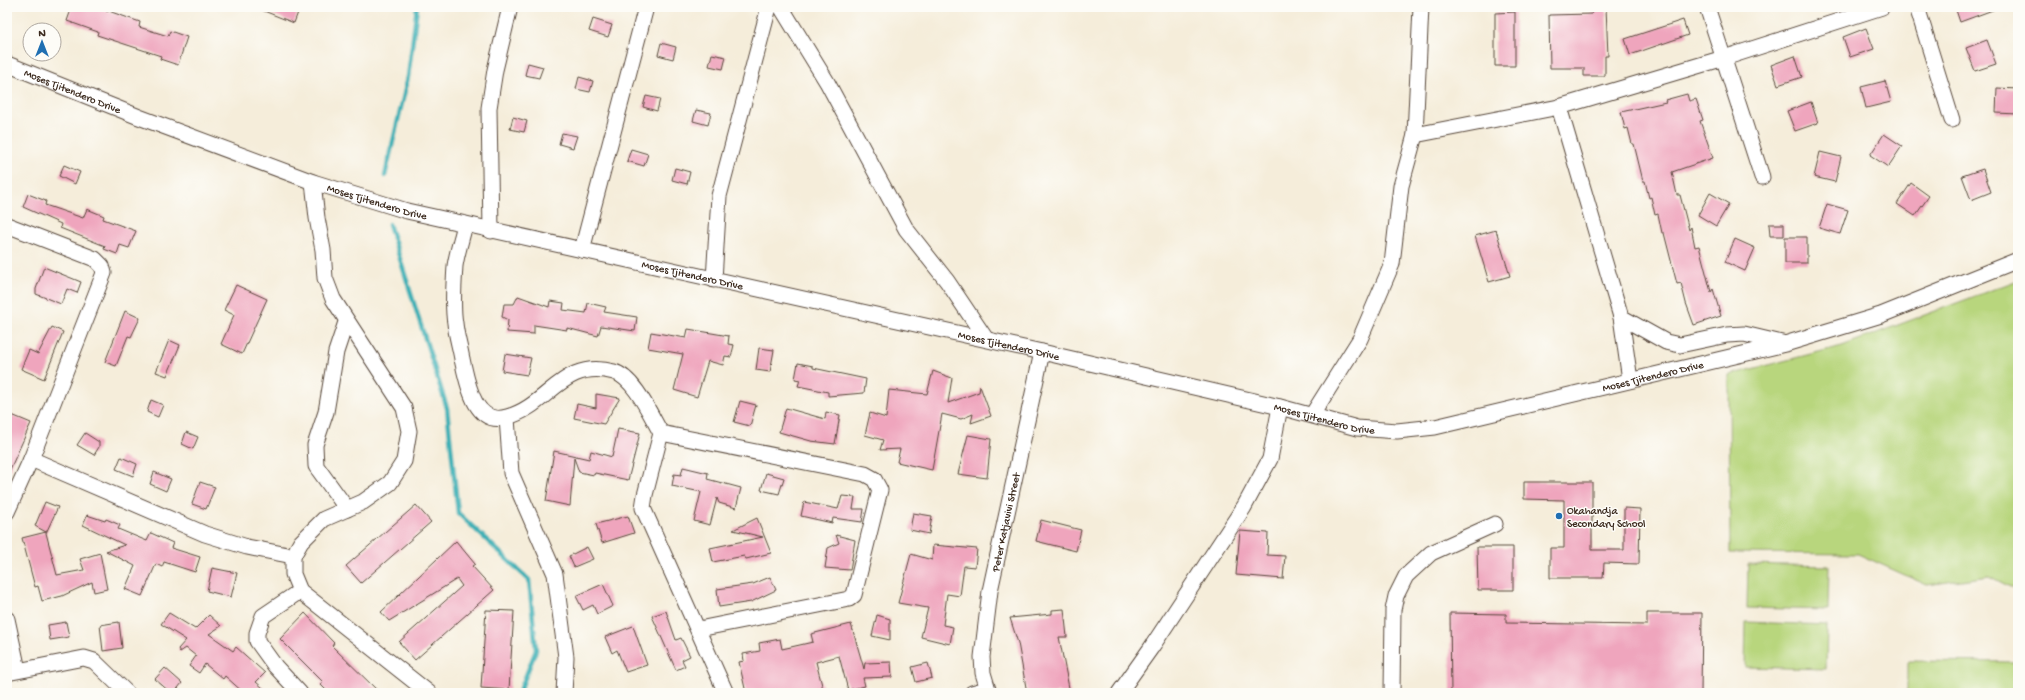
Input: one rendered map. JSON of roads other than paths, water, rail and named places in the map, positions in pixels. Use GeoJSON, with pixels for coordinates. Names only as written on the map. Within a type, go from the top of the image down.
{"type":"FeatureCollection","features":[{"type":"Feature","properties":{"kind":"street"},"geometry":{"type":"LineString","coordinates":[[491,231],[489,108],[495,70],[510,7]]}},
{"type":"Feature","properties":{"kind":"street"},"geometry":{"type":"LineString","coordinates":[[582,250],[646,7]]}},
{"type":"Feature","properties":{"kind":"street"},"geometry":{"type":"LineString","coordinates":[[714,280],[719,196],[769,7]]}},
{"type":"Feature","properties":{"kind":"street"},"geometry":{"type":"LineString","coordinates":[[781,7],[827,82],[906,229],[947,281],[986,339]]}},
{"type":"Feature","properties":{"kind":"street"},"geometry":{"type":"LineString","coordinates":[[1312,415],[1360,339],[1392,264],[1401,186],[1415,135],[1421,7]]}},
{"type":"Feature","properties":{"kind":"street"},"geometry":{"type":"LineString","coordinates":[[1707,7],[1762,177]]}},
{"type":"Feature","properties":{"kind":"street"},"geometry":{"type":"LineString","coordinates":[[1415,135],[1559,107],[1724,58],[1882,7]]}},
{"type":"Feature","properties":{"kind":"street"},"geometry":{"type":"LineString","coordinates":[[1916,7],[1952,120]]}},
{"type":"Feature","properties":{"kind":"street","name":"Moses Tjitendero Drive"},"geometry":{"type":"LineString","coordinates":[[7,64],[139,117],[313,182],[407,211],[491,231],[986,339],[1280,407],[1357,428],[1397,431],[1435,428],[1785,344],[1881,315],[2018,260]]}},
{"type":"Feature","properties":{"kind":"street"},"geometry":{"type":"LineString","coordinates":[[1559,107],[1621,317],[1630,380]]}},
{"type":"Feature","properties":{"kind":"street"},"geometry":{"type":"LineString","coordinates":[[313,182],[316,218],[323,250],[325,278],[333,299],[346,322],[391,386],[404,408],[409,431],[404,461],[390,483],[363,502],[324,520],[302,542],[293,556],[293,574],[300,591],[429,693]]}},
{"type":"Feature","properties":{"kind":"street"},"geometry":{"type":"LineString","coordinates":[[465,224],[455,265],[454,322],[470,395],[479,409],[492,418],[507,418],[529,407],[561,381],[580,371],[616,372],[630,381],[661,433],[643,508],[699,629],[726,693]]}},
{"type":"Feature","properties":{"kind":"street"},"geometry":{"type":"LineString","coordinates":[[7,225],[95,259],[102,266],[104,274],[31,459],[7,512]]}},
{"type":"Feature","properties":{"kind":"street"},"geometry":{"type":"LineString","coordinates":[[1621,317],[1666,342],[1680,345],[1744,334],[1785,344]]}},
{"type":"Feature","properties":{"kind":"street"},"geometry":{"type":"LineString","coordinates":[[346,322],[336,352],[326,412],[315,445],[316,466],[347,509]]}},
{"type":"Feature","properties":{"kind":"street","name":"Peter Katjavivi Street"},"geometry":{"type":"LineString","coordinates":[[988,691],[983,673],[982,657],[990,591],[1006,509],[1042,352]]}},
{"type":"Feature","properties":{"kind":"street"},"geometry":{"type":"LineString","coordinates":[[1119,693],[1151,648],[1244,507],[1270,459],[1280,407]]}},
{"type":"Feature","properties":{"kind":"street"},"geometry":{"type":"LineString","coordinates":[[507,418],[511,473],[555,574],[566,657],[564,693]]}},
{"type":"Feature","properties":{"kind":"street"},"geometry":{"type":"LineString","coordinates":[[661,433],[865,474],[874,479],[880,490],[854,595],[849,599],[699,629]]}},
{"type":"Feature","properties":{"kind":"street"},"geometry":{"type":"LineString","coordinates":[[31,459],[205,534],[247,547],[293,556]]}},
{"type":"Feature","properties":{"kind":"street"},"geometry":{"type":"LineString","coordinates":[[1392,693],[1393,610],[1396,596],[1406,576],[1431,553],[1495,524]]}},
{"type":"Feature","properties":{"kind":"street"},"geometry":{"type":"LineString","coordinates":[[300,591],[263,616],[257,633],[258,641],[275,666],[300,693]]}},
{"type":"Feature","properties":{"kind":"street"},"geometry":{"type":"LineString","coordinates":[[7,619],[12,671],[84,658],[94,661],[127,693]]}},
{"type":"Feature","properties":{"kind":"street"},"geometry":{"type":"LineString","coordinates":[[972,693],[988,691]]}},
{"type":"Feature","properties":{"kind":"waterway"},"geometry":{"type":"LineString","coordinates":[[385,176],[408,77],[417,7]]}},
{"type":"Feature","properties":{"kind":"waterway"},"geometry":{"type":"LineString","coordinates":[[389,224],[447,408],[458,513],[529,580],[536,650],[519,693]]}},
{"type":"Feature","properties":{"kind":"place","name":"Okahandja Secondary School"},"geometry":{"type":"Point","coordinates":[1559,516]}}]}
